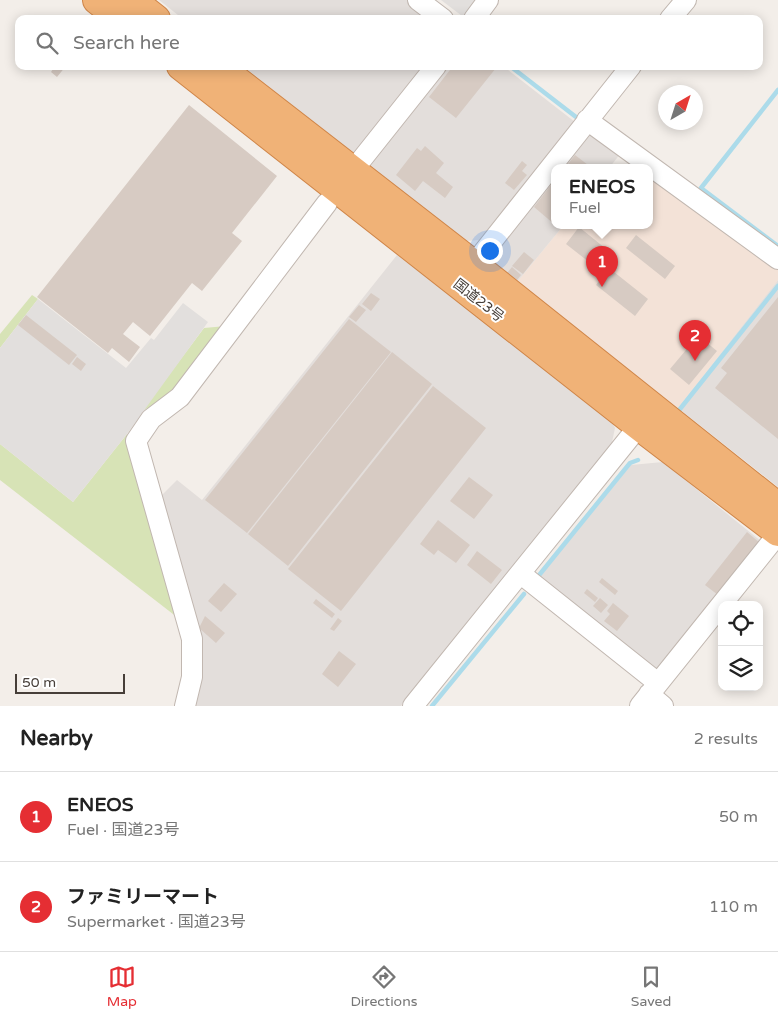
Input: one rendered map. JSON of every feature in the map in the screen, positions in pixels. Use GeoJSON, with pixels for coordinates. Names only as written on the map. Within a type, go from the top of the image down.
{"type":"FeatureCollection","features":[{"type":"Feature","properties":{"kind":"highway"},"geometry":{"type":"LineString","coordinates":[[97,0],[116,15]]}},
{"type":"Feature","properties":{"kind":"highway"},"geometry":{"type":"LineString","coordinates":[[132,0],[151,15]]}},
{"type":"Feature","properties":{"kind":"highway","name":"国道23号"},"geometry":{"type":"LineString","coordinates":[[186,70],[466,274]]}},
{"type":"Feature","properties":{"kind":"highway","name":"国道23号"},"geometry":{"type":"LineString","coordinates":[[223,70],[466,274],[646,417],[778,533]]}},
{"type":"Feature","properties":{"kind":"highway","name":"国道23号"},"geometry":{"type":"LineString","coordinates":[[646,417],[778,507]]}},
{"type":"Feature","properties":{"kind":"street"},"geometry":{"type":"LineString","coordinates":[[418,0],[438,15]]}},
{"type":"Feature","properties":{"kind":"street"},"geometry":{"type":"LineString","coordinates":[[477,15],[488,0]]}},
{"type":"Feature","properties":{"kind":"street"},"geometry":{"type":"LineString","coordinates":[[673,15],[686,0]]}},
{"type":"Feature","properties":{"kind":"street"},"geometry":{"type":"LineString","coordinates":[[362,159],[433,70]]}},
{"type":"Feature","properties":{"kind":"street"},"geometry":{"type":"LineString","coordinates":[[552,164],[628,70]]}},
{"type":"Feature","properties":{"kind":"street"},"geometry":{"type":"LineString","coordinates":[[587,120],[647,164]]}},
{"type":"Feature","properties":{"kind":"street"},"geometry":{"type":"LineString","coordinates":[[466,274],[551,166]]}},
{"type":"Feature","properties":{"kind":"street"},"geometry":{"type":"LineString","coordinates":[[653,168],[778,259]]}},
{"type":"Feature","properties":{"kind":"street"},"geometry":{"type":"LineString","coordinates":[[185,706],[192,677],[192,639],[136,441],[151,418],[180,397],[327,203]]}},
{"type":"Feature","properties":{"kind":"street"},"geometry":{"type":"LineString","coordinates":[[413,706],[646,417]]}},
{"type":"Feature","properties":{"kind":"street"},"geometry":{"type":"LineString","coordinates":[[521,574],[653,697],[778,533]]}},
{"type":"Feature","properties":{"kind":"shaded area"},"geometry":{"type":"Polygon","coordinates":[[[159,0],[407,0],[427,15],[178,15],[159,0]]]}},
{"type":"Feature","properties":{"kind":"shaded area"},"geometry":{"type":"Polygon","coordinates":[[[441,0],[482,0],[469,15],[461,15],[441,0]]]}},
{"type":"Feature","properties":{"kind":"shaded area"},"geometry":{"type":"Polygon","coordinates":[[[248,70],[427,70],[358,157],[248,70]]]}},
{"type":"Feature","properties":{"kind":"shaded area"},"geometry":{"type":"Polygon","coordinates":[[[441,70],[508,70],[575,122],[479,240],[465,241],[368,164],[441,70]]]}},
{"type":"Feature","properties":{"kind":"shaded area"},"geometry":{"type":"Polygon","coordinates":[[[591,132],[621,153],[612,164],[565,164],[591,132]]]}},
{"type":"Feature","properties":{"kind":"shaded area"},"geometry":{"type":"Polygon","coordinates":[[[653,175],[778,265],[778,280],[678,408],[517,282],[561,229],[653,229],[653,175]]]}},
{"type":"Feature","properties":{"kind":"shaded area"},"geometry":{"type":"Polygon","coordinates":[[[551,182],[551,229],[561,229],[517,282],[495,266],[495,253],[551,182]]]}},
{"type":"Feature","properties":{"kind":"shaded area"},"geometry":{"type":"Polygon","coordinates":[[[397,255],[609,416],[615,428],[611,447],[401,706],[193,706],[161,496],[177,480],[202,500],[397,255]]]}},
{"type":"Feature","properties":{"kind":"shaded area"},"geometry":{"type":"Polygon","coordinates":[[[778,280],[778,487],[678,408],[778,280]]]}},
{"type":"Feature","properties":{"kind":"shaded area"},"geometry":{"type":"Polygon","coordinates":[[[38,299],[126,368],[151,338],[154,340],[183,303],[208,322],[127,434],[73,502],[0,444],[0,348],[38,299]]]}},
{"type":"Feature","properties":{"kind":"shaded area"},"geometry":{"type":"Polygon","coordinates":[[[663,462],[762,542],[659,671],[538,578],[631,465],[663,462]]]}},
{"type":"Feature","properties":{"kind":"green space"},"geometry":{"type":"Polygon","coordinates":[[[32,295],[38,299],[0,348],[0,334],[32,295]]]}},
{"type":"Feature","properties":{"kind":"green space"},"geometry":{"type":"Polygon","coordinates":[[[226,326],[173,394],[142,411],[204,328],[226,326]]]}},
{"type":"Feature","properties":{"kind":"green space"},"geometry":{"type":"Polygon","coordinates":[[[127,434],[182,621],[0,480],[0,444],[73,502],[127,434]]]}},
{"type":"Feature","properties":{"kind":"building"},"geometry":{"type":"Polygon","coordinates":[[[52,70],[63,70],[57,77],[51,72],[52,70]]]}},
{"type":"Feature","properties":{"kind":"building"},"geometry":{"type":"Polygon","coordinates":[[[450,70],[494,70],[456,118],[429,97],[450,70]]]}},
{"type":"Feature","properties":{"kind":"building"},"geometry":{"type":"Polygon","coordinates":[[[189,105],[277,176],[232,233],[242,241],[202,291],[192,283],[150,336],[133,322],[123,334],[140,347],[129,362],[112,348],[108,353],[37,297],[189,105]]]}},
{"type":"Feature","properties":{"kind":"building"},"geometry":{"type":"Polygon","coordinates":[[[425,146],[444,163],[436,173],[453,187],[445,198],[423,181],[415,191],[396,175],[417,148],[421,151],[425,146]]]}},
{"type":"Feature","properties":{"kind":"building"},"geometry":{"type":"Polygon","coordinates":[[[575,155],[587,164],[568,164],[575,155]]]}},
{"type":"Feature","properties":{"kind":"building"},"geometry":{"type":"Polygon","coordinates":[[[522,161],[527,165],[522,171],[527,175],[514,190],[505,183],[522,161]]]}},
{"type":"Feature","properties":{"kind":"building"},"geometry":{"type":"Polygon","coordinates":[[[551,185],[551,221],[534,207],[551,185]]]}},
{"type":"Feature","properties":{"kind":"building"},"geometry":{"type":"Polygon","coordinates":[[[577,229],[581,229],[616,257],[603,273],[566,244],[577,229]]]}},
{"type":"Feature","properties":{"kind":"building"},"geometry":{"type":"Polygon","coordinates":[[[636,235],[675,266],[665,279],[626,248],[636,235]]]}},
{"type":"Feature","properties":{"kind":"building"},"geometry":{"type":"Polygon","coordinates":[[[524,252],[534,260],[523,274],[512,266],[524,252]]]}},
{"type":"Feature","properties":{"kind":"building"},"geometry":{"type":"Polygon","coordinates":[[[512,267],[521,275],[517,280],[507,273],[512,267]]]}},
{"type":"Feature","properties":{"kind":"building"},"geometry":{"type":"Polygon","coordinates":[[[609,268],[648,299],[635,316],[596,285],[609,268]]]}},
{"type":"Feature","properties":{"kind":"building"},"geometry":{"type":"Polygon","coordinates":[[[371,293],[380,299],[371,311],[362,304],[371,293]]]}},
{"type":"Feature","properties":{"kind":"building"},"geometry":{"type":"Polygon","coordinates":[[[778,297],[778,439],[715,388],[727,373],[721,368],[778,297]]]}},
{"type":"Feature","properties":{"kind":"building"},"geometry":{"type":"Polygon","coordinates":[[[359,305],[366,310],[356,322],[349,317],[359,305]]]}},
{"type":"Feature","properties":{"kind":"building"},"geometry":{"type":"Polygon","coordinates":[[[26,315],[77,355],[69,365],[18,325],[26,315]]]}},
{"type":"Feature","properties":{"kind":"building"},"geometry":{"type":"Polygon","coordinates":[[[349,319],[391,352],[247,533],[205,500],[349,319]]]}},
{"type":"Feature","properties":{"kind":"building"},"geometry":{"type":"Polygon","coordinates":[[[700,337],[717,351],[689,385],[670,369],[691,344],[693,346],[700,337]]]}},
{"type":"Feature","properties":{"kind":"building"},"geometry":{"type":"Polygon","coordinates":[[[392,352],[432,384],[288,566],[248,534],[392,352]]]}},
{"type":"Feature","properties":{"kind":"building"},"geometry":{"type":"Polygon","coordinates":[[[77,357],[86,364],[81,371],[72,364],[77,357]]]}},
{"type":"Feature","properties":{"kind":"building"},"geometry":{"type":"Polygon","coordinates":[[[433,386],[486,428],[341,611],[288,569],[433,386]]]}},
{"type":"Feature","properties":{"kind":"building"},"geometry":{"type":"Polygon","coordinates":[[[469,477],[493,495],[474,519],[450,501],[469,477]]]}},
{"type":"Feature","properties":{"kind":"building"},"geometry":{"type":"Polygon","coordinates":[[[438,520],[470,545],[456,563],[438,550],[434,555],[420,544],[438,520]]]}},
{"type":"Feature","properties":{"kind":"building"},"geometry":{"type":"Polygon","coordinates":[[[747,532],[760,543],[718,595],[705,585],[747,532]]]}},
{"type":"Feature","properties":{"kind":"building"},"geometry":{"type":"Polygon","coordinates":[[[477,551],[502,570],[491,584],[467,565],[477,551]]]}},
{"type":"Feature","properties":{"kind":"building"},"geometry":{"type":"Polygon","coordinates":[[[602,578],[618,591],[615,595],[599,582],[602,578]]]}},
{"type":"Feature","properties":{"kind":"building"},"geometry":{"type":"Polygon","coordinates":[[[224,583],[237,594],[221,612],[208,601],[224,583]]]}},
{"type":"Feature","properties":{"kind":"building"},"geometry":{"type":"Polygon","coordinates":[[[587,589],[598,598],[595,602],[584,593],[587,589]]]}},
{"type":"Feature","properties":{"kind":"building"},"geometry":{"type":"Polygon","coordinates":[[[600,598],[608,605],[601,613],[593,606],[600,598]]]}},
{"type":"Feature","properties":{"kind":"building"},"geometry":{"type":"Polygon","coordinates":[[[316,599],[335,614],[332,618],[313,603],[316,599]]]}},
{"type":"Feature","properties":{"kind":"building"},"geometry":{"type":"Polygon","coordinates":[[[613,603],[629,616],[617,631],[604,621],[610,614],[607,611],[613,603]]]}},
{"type":"Feature","properties":{"kind":"building"},"geometry":{"type":"Polygon","coordinates":[[[205,616],[225,633],[216,643],[199,628],[205,616]]]}},
{"type":"Feature","properties":{"kind":"building"},"geometry":{"type":"Polygon","coordinates":[[[338,618],[342,621],[334,631],[330,629],[338,618]]]}},
{"type":"Feature","properties":{"kind":"building"},"geometry":{"type":"Polygon","coordinates":[[[339,651],[356,664],[338,687],[322,674],[339,651]]]}},
{"type":"Feature","properties":{"kind":"waterway"},"geometry":{"type":"LineString","coordinates":[[515,70],[576,117]]}},
{"type":"Feature","properties":{"kind":"waterway"},"geometry":{"type":"LineString","coordinates":[[778,90],[701,188],[778,246]]}},
{"type":"Feature","properties":{"kind":"waterway"},"geometry":{"type":"LineString","coordinates":[[680,409],[778,286]]}},
{"type":"Feature","properties":{"kind":"waterway"},"geometry":{"type":"LineString","coordinates":[[540,574],[630,463],[638,460]]}},
{"type":"Feature","properties":{"kind":"waterway"},"geometry":{"type":"LineString","coordinates":[[432,706],[524,594]]}},
{"type":"Feature","properties":{"kind":"place","name":"ENEOS"},"geometry":{"type":"Point","coordinates":[602,287]}},
{"type":"Feature","properties":{"kind":"place","name":"ファミリーマート"},"geometry":{"type":"Point","coordinates":[695,361]}}]}
